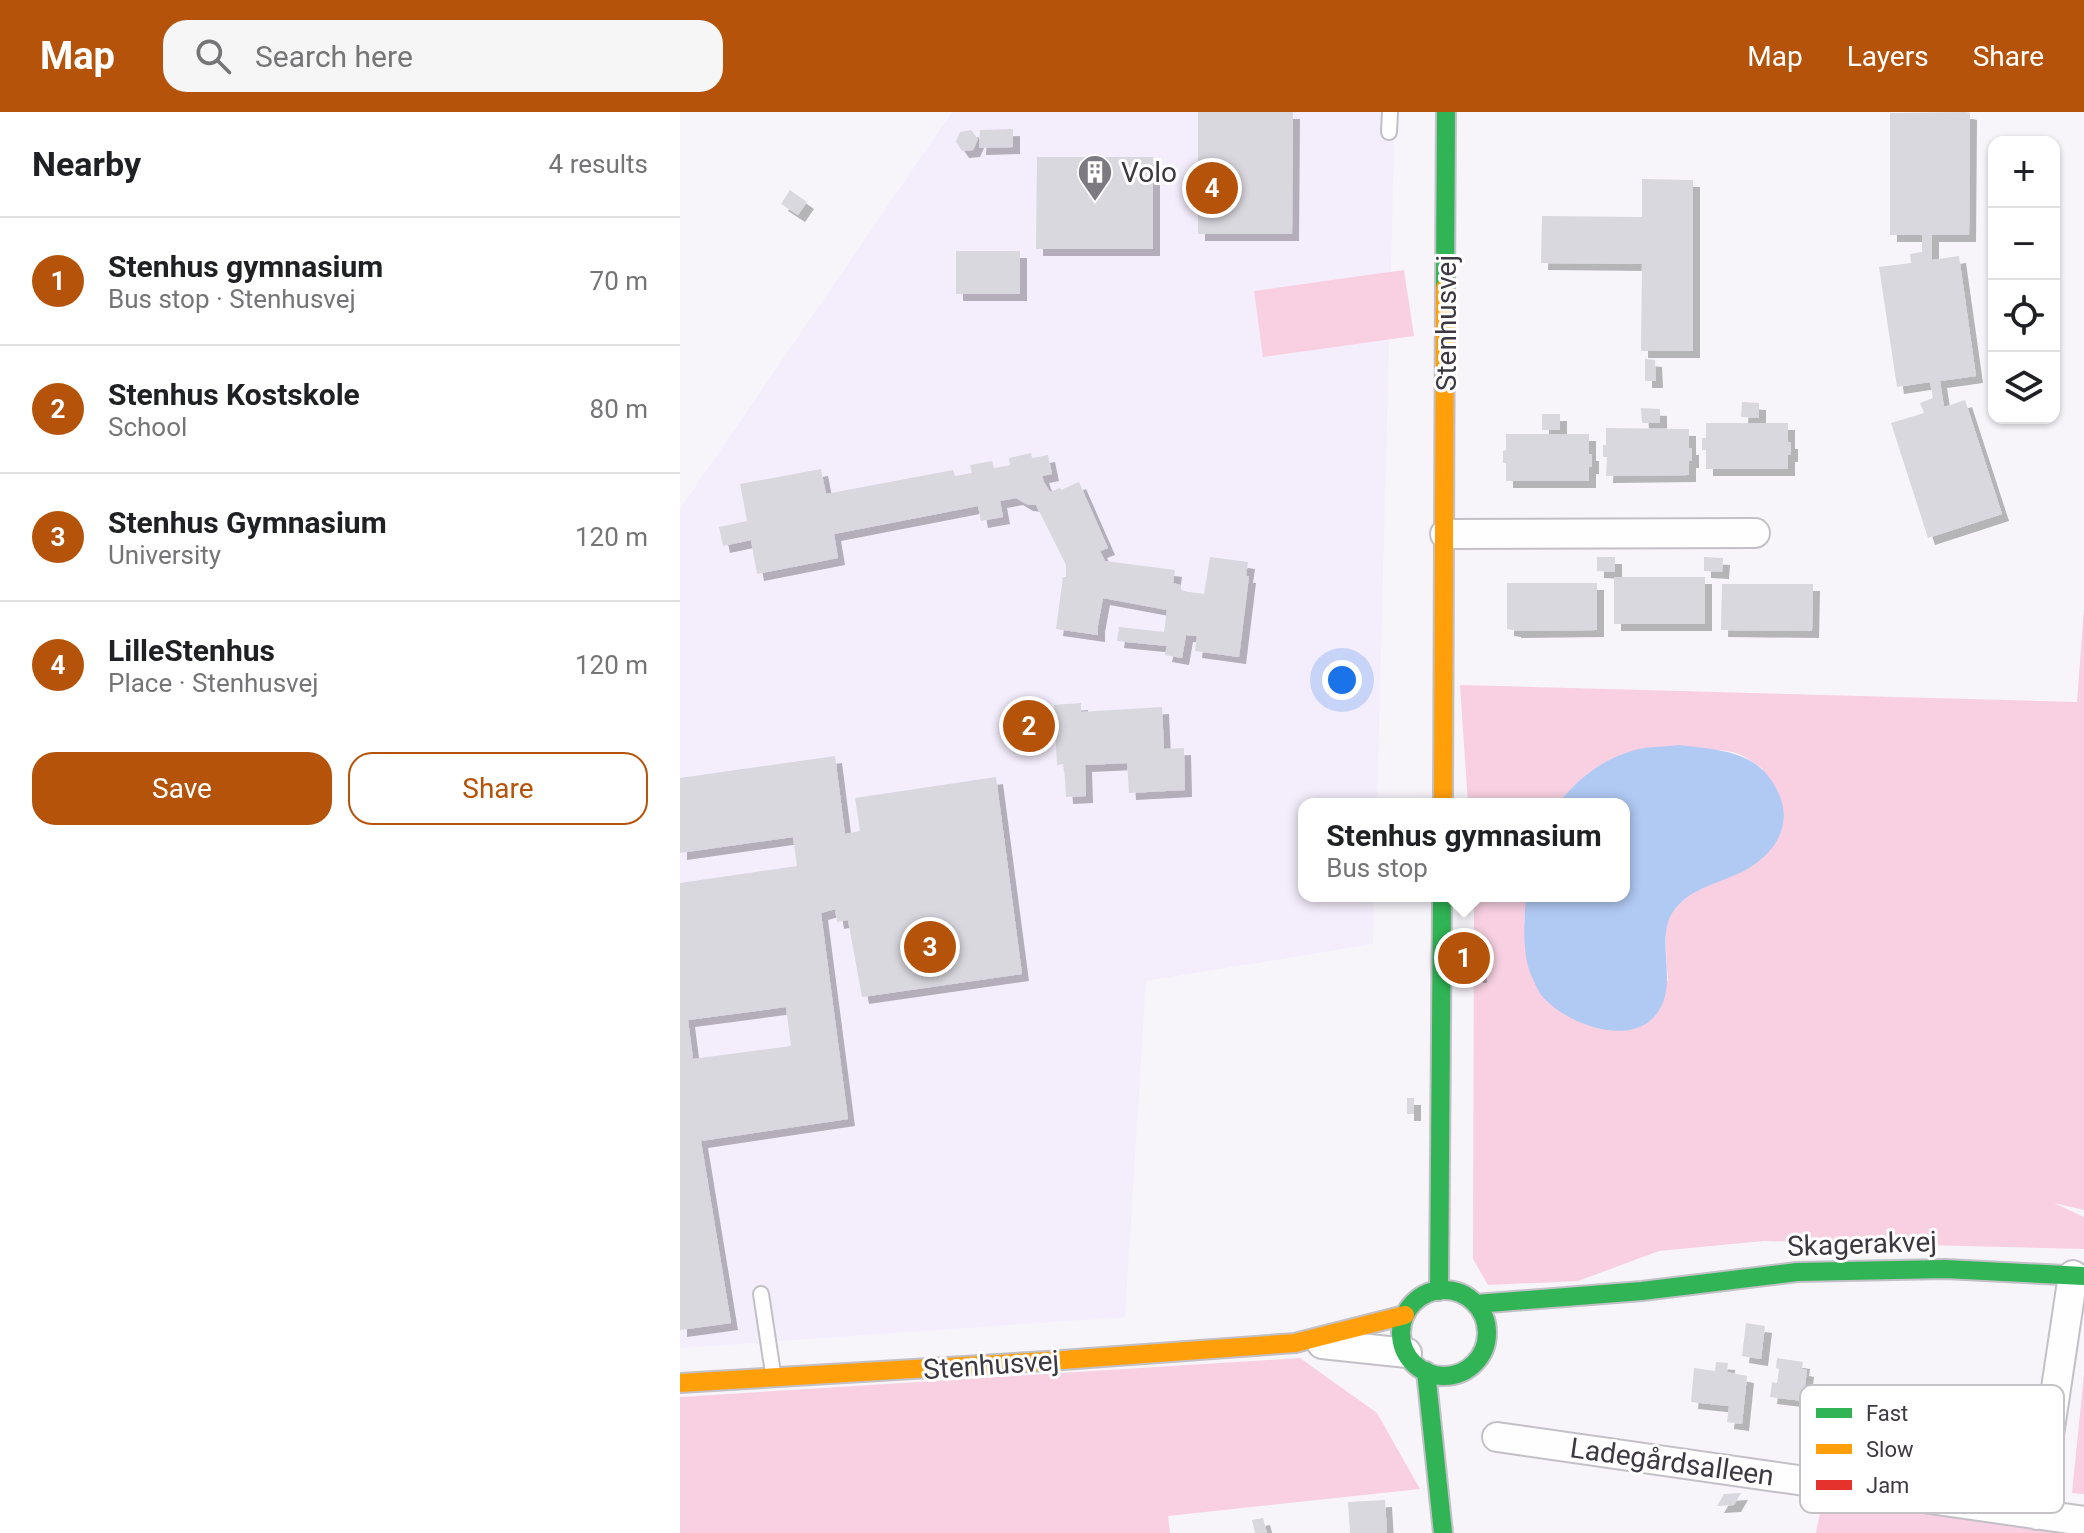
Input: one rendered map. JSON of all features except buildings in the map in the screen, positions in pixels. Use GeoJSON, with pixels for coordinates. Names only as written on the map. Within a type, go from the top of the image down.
{"type":"FeatureCollection","features":[{"type":"Feature","properties":{"kind":"street","name":"Stenhusvej"},"geometry":{"type":"LineString","coordinates":[[1443,798],[1446,112]]}},
{"type":"Feature","properties":{"kind":"street"},"geometry":{"type":"LineString","coordinates":[[1445,534],[1755,533]]}},
{"type":"Feature","properties":{"kind":"street"},"geometry":{"type":"LineString","coordinates":[[1439,1291],[1442,902]]}},
{"type":"Feature","properties":{"kind":"street","name":"Skagerakvej"},"geometry":{"type":"LineString","coordinates":[[1476,1304],[1642,1291],[1797,1272],[1945,1269],[2079,1275]]}},
{"type":"Feature","properties":{"kind":"street"},"geometry":{"type":"LineString","coordinates":[[2060,1385],[2079,1275]]}},
{"type":"Feature","properties":{"kind":"street"},"geometry":{"type":"LineString","coordinates":[[1416,1362],[1445,1376],[1460,1373],[1477,1361],[1487,1336],[1486,1325],[1476,1304],[1453,1291],[1439,1291],[1419,1298],[1405,1315],[1401,1334],[1416,1362],[1443,1533]]}},
{"type":"Feature","properties":{"kind":"street","name":"Skagerakvej"},"geometry":{"type":"LineString","coordinates":[[1557,1315],[1642,1291]]}},
{"type":"Feature","properties":{"kind":"street","name":"Stenhusvej"},"geometry":{"type":"LineString","coordinates":[[680,1383],[1284,1339],[1405,1315]]}},
{"type":"Feature","properties":{"kind":"street"},"geometry":{"type":"LineString","coordinates":[[1487,1336],[1506,1331]]}},
{"type":"Feature","properties":{"kind":"street","name":"Stenhusvej"},"geometry":{"type":"LineString","coordinates":[[1284,1339],[1416,1362]]}},
{"type":"Feature","properties":{"kind":"street"},"geometry":{"type":"LineString","coordinates":[[1457,1393],[1460,1373]]}},
{"type":"Feature","properties":{"kind":"street","name":"Ladegårdsalleen"},"geometry":{"type":"LineString","coordinates":[[1497,1437],[1800,1481]]}},
{"type":"Feature","properties":{"kind":"street","name":"Ladegårdsalleen"},"geometry":{"type":"LineString","coordinates":[[2023,1513],[2084,1521]]}},
{"type":"Feature","properties":{"kind":"lane"},"geometry":{"type":"LineString","coordinates":[[1389,132],[1390,112]]}},
{"type":"Feature","properties":{"kind":"lane"},"geometry":{"type":"LineString","coordinates":[[761,1294],[773,1378]]}},
{"type":"Feature","properties":{"kind":"shaded area"},"geometry":{"type":"Polygon","coordinates":[[[952,112],[1395,112],[1377,798],[1298,798],[1298,902],[1374,902],[1373,944],[1146,981],[1125,1317],[680,1348],[680,509],[952,112]]]}},
{"type":"Feature","properties":{"kind":"shaded area"},"geometry":{"type":"Polygon","coordinates":[[[1404,270],[1414,336],[1263,357],[1254,291],[1404,270]]]}},
{"type":"Feature","properties":{"kind":"shaded area"},"geometry":{"type":"Polygon","coordinates":[[[2084,607],[2084,1210],[2054,1203],[2084,1217],[2084,1249],[1764,1241],[1659,1251],[1578,1281],[1488,1285],[1473,1259],[1474,902],[1526,902],[1524,924],[1668,981],[1666,930],[1677,907],[1698,890],[1749,868],[1763,769],[1732,752],[1663,747],[1624,755],[1606,763],[1589,773],[1563,798],[1468,798],[1460,685],[2077,702],[2084,607]]]}},
{"type":"Feature","properties":{"kind":"shaded area"},"geometry":{"type":"Polygon","coordinates":[[[1300,1358],[1377,1413],[1420,1489],[1168,1516],[1170,1533],[680,1533],[680,1397],[1300,1358]]]}},
{"type":"Feature","properties":{"kind":"shaded area"},"geometry":{"type":"Polygon","coordinates":[[[2084,1374],[2084,1494],[2072,1493],[2084,1374]]]}},
{"type":"Feature","properties":{"kind":"shaded area"},"geometry":{"type":"Polygon","coordinates":[[[1820,1513],[1939,1513],[2084,1533],[1816,1533],[1820,1513]]]}},
{"type":"Feature","properties":{"kind":"water"},"geometry":{"type":"Polygon","coordinates":[[[1679,745],[1723,751],[1749,760],[1770,778],[1778,792],[1784,815],[1783,825],[1774,845],[1759,861],[1691,895],[1675,909],[1668,921],[1666,934],[1666,993],[1661,1007],[1652,1019],[1640,1027],[1611,1030],[1579,1022],[1552,1006],[1542,996],[1526,957],[1526,902],[1630,902],[1630,798],[1563,798],[1602,764],[1640,749],[1679,745]]]}},
{"type":"Feature","properties":{"kind":"traffic: fast"},"geometry":{"type":"LineString","coordinates":[[1445,288],[1446,112]]}},
{"type":"Feature","properties":{"kind":"traffic: fast"},"geometry":{"type":"LineString","coordinates":[[1439,1291],[1442,902]]}},
{"type":"Feature","properties":{"kind":"traffic: fast"},"geometry":{"type":"LineString","coordinates":[[1476,1304],[1642,1291],[1797,1272],[1945,1269],[2084,1276]]}},
{"type":"Feature","properties":{"kind":"traffic: fast"},"geometry":{"type":"LineString","coordinates":[[1444,1290],[1460,1294],[1474,1303],[1483,1317],[1487,1333],[1483,1349],[1474,1363],[1460,1372],[1444,1376],[1428,1372],[1414,1363],[1405,1349],[1401,1333],[1405,1317],[1414,1303],[1428,1294],[1444,1290]]}},
{"type":"Feature","properties":{"kind":"traffic: fast"},"geometry":{"type":"LineString","coordinates":[[1426,1371],[1443,1533]]}},
{"type":"Feature","properties":{"kind":"traffic: slow"},"geometry":{"type":"LineString","coordinates":[[1443,798],[1445,288]]}},
{"type":"Feature","properties":{"kind":"traffic: slow"},"geometry":{"type":"LineString","coordinates":[[680,1383],[1295,1343],[1405,1315]]}},
{"type":"Feature","properties":{"kind":"place","name":"LilleStenhus"},"geometry":{"type":"Point","coordinates":[1212,188]}},
{"type":"Feature","properties":{"kind":"place","name":"Volo"},"geometry":{"type":"Point","coordinates":[1095,203]}},
{"type":"Feature","properties":{"kind":"place","name":"Stenhus Kostskole"},"geometry":{"type":"Point","coordinates":[1029,726]}},
{"type":"Feature","properties":{"kind":"place","name":"Stenhus Gymnasium"},"geometry":{"type":"Point","coordinates":[930,947]}},
{"type":"Feature","properties":{"kind":"place","name":"Stenhus gymnasium"},"geometry":{"type":"Point","coordinates":[1464,958]}}]}
